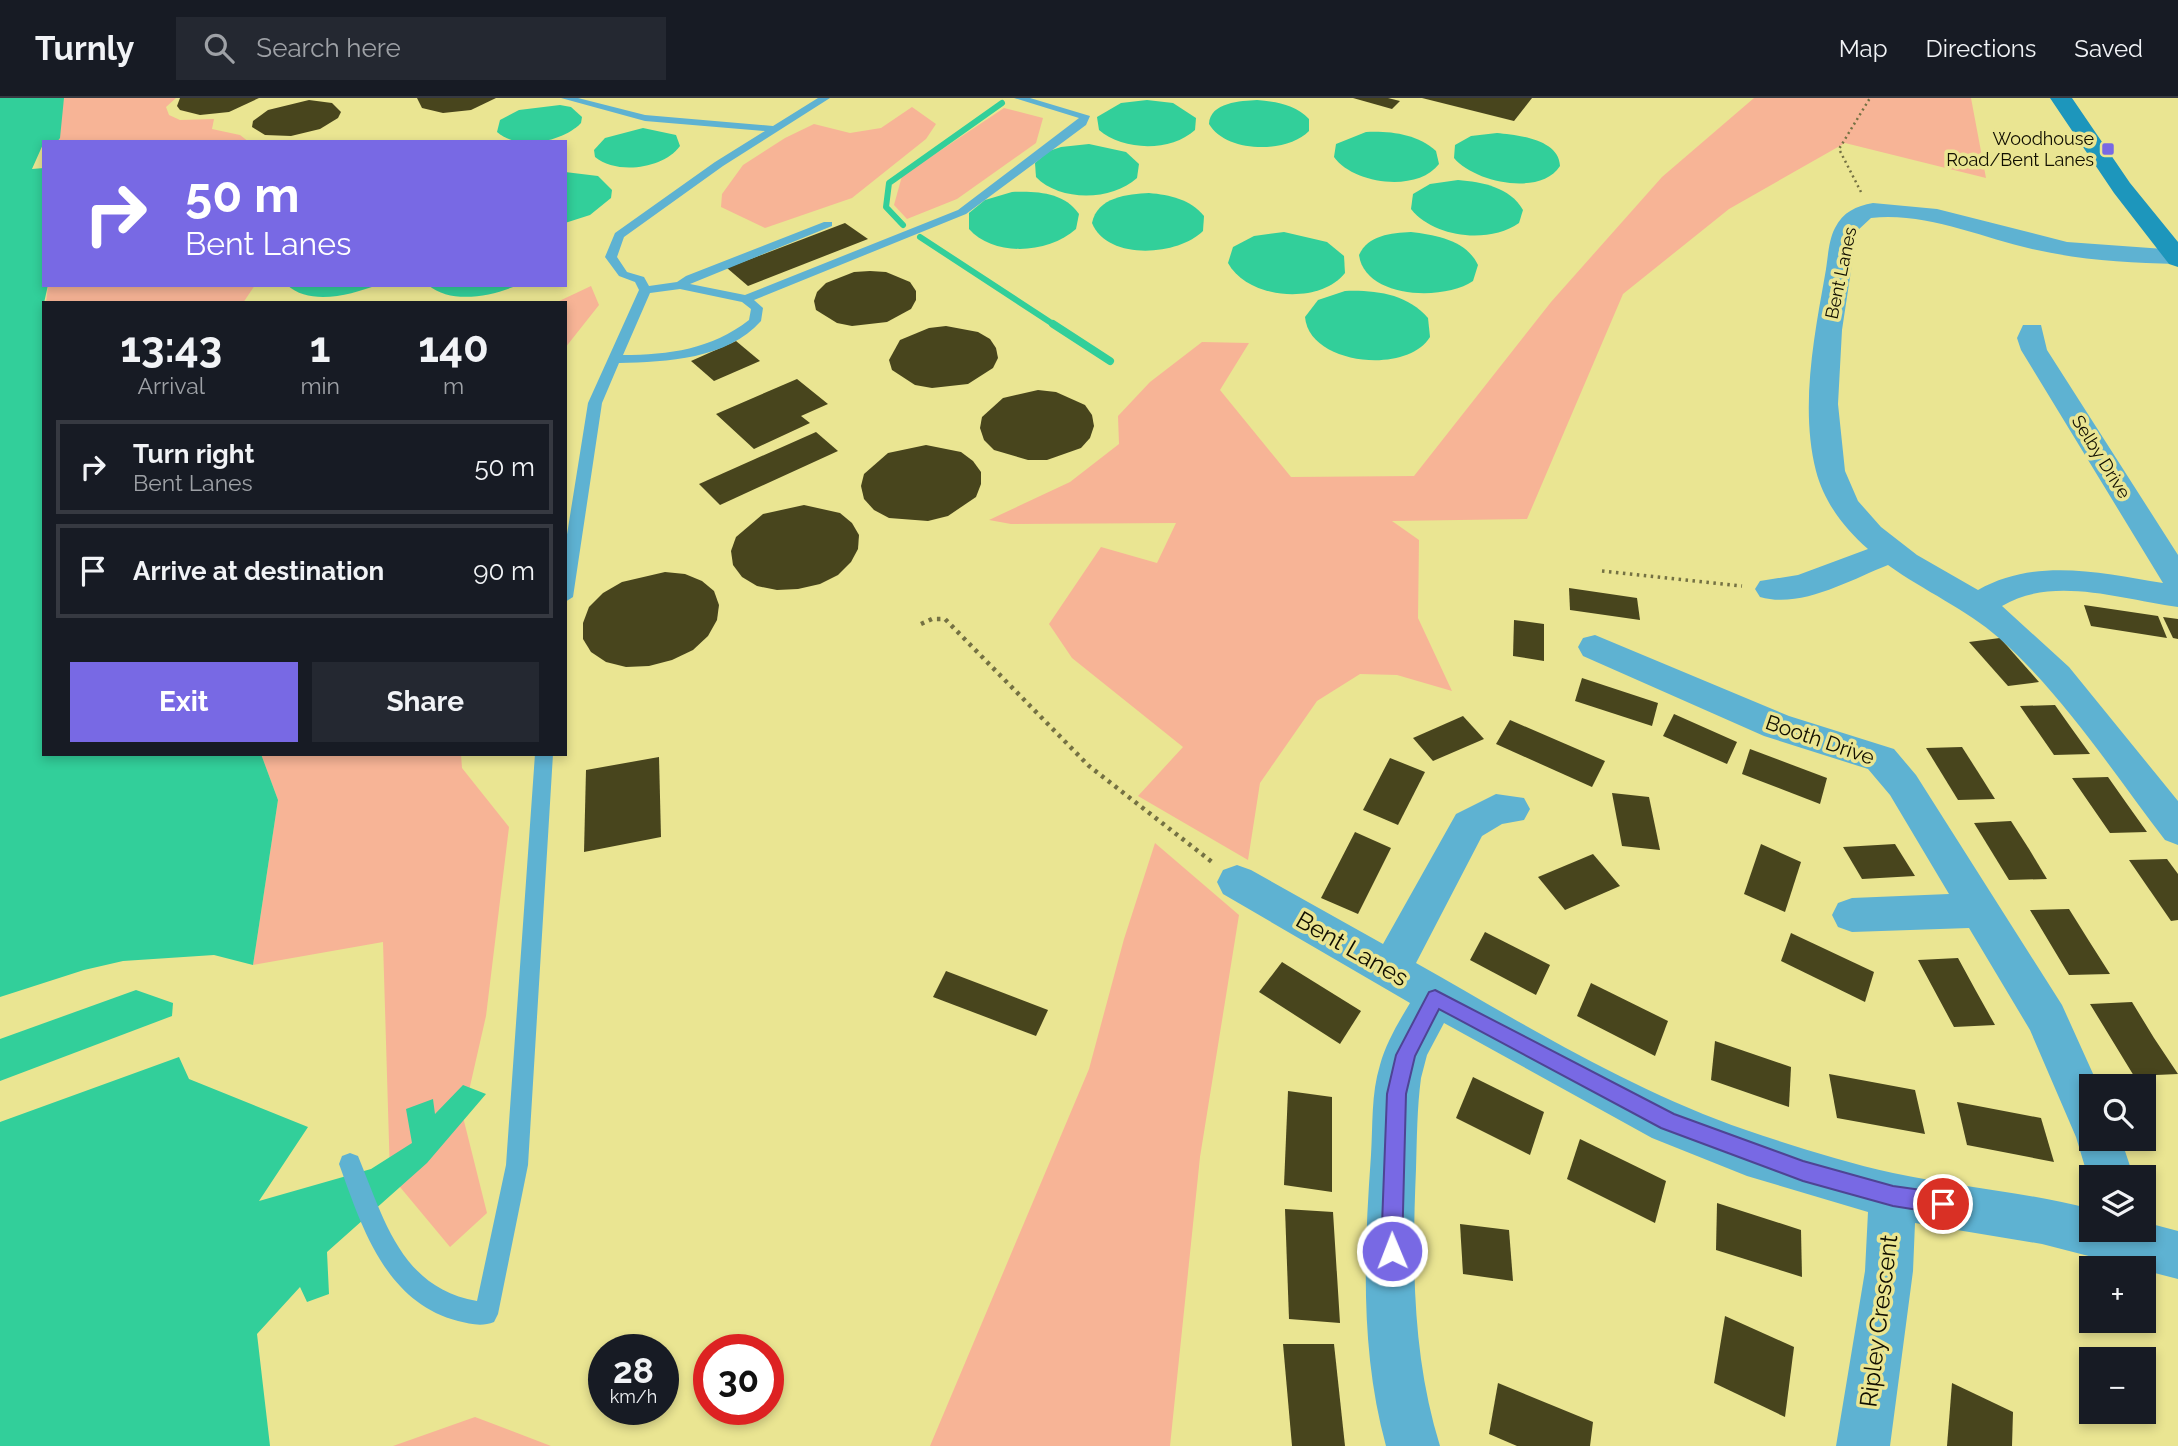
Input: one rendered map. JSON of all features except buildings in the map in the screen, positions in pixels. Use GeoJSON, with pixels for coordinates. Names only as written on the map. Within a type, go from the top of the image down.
{"type":"FeatureCollection","features":[{"type":"Feature","properties":{"kind":"street"},"geometry":{"type":"LineString","coordinates":[[2061,98],[2080,130],[2177,258]]}},
{"type":"Feature","properties":{"kind":"street","name":"Bent Lanes"},"geometry":{"type":"LineString","coordinates":[[2177,258],[2130,256],[2065,248],[1915,212],[1873,210],[1858,214],[1849,221],[1825,360],[1827,442],[1832,476],[1841,498],[1867,531],[1892,552],[1980,604],[2038,655],[2178,829]]}},
{"type":"Feature","properties":{"kind":"street","name":"Selby Drive"},"geometry":{"type":"LineString","coordinates":[[2032,331],[2030,338],[2034,350],[2178,581]]}},
{"type":"Feature","properties":{"kind":"street"},"geometry":{"type":"LineString","coordinates":[[1771,589],[1801,586],[1892,552]]}},
{"type":"Feature","properties":{"kind":"street"},"geometry":{"type":"LineString","coordinates":[[1980,604],[2005,589],[2056,581],[2178,596]]}},
{"type":"Feature","properties":{"kind":"street","name":"Booth Drive"},"geometry":{"type":"LineString","coordinates":[[1595,647],[1777,726],[1881,759],[1903,785],[2047,1019],[2079,1093]]}},
{"type":"Feature","properties":{"kind":"street"},"geometry":{"type":"LineString","coordinates":[[1389,972],[1469,825],[1496,809],[1511,809]]}},
{"type":"Feature","properties":{"kind":"street","name":"Bent Lanes"},"geometry":{"type":"LineString","coordinates":[[1237,882],[1435,998],[1668,1122],[1747,1153],[1893,1196],[2079,1227]]}},
{"type":"Feature","properties":{"kind":"street"},"geometry":{"type":"LineString","coordinates":[[1852,915],[1980,910]]}},
{"type":"Feature","properties":{"kind":"street"},"geometry":{"type":"LineString","coordinates":[[1413,1446],[1404,1422],[1394,1348],[1391,1203],[1397,1094],[1405,1055],[1435,998]]}},
{"type":"Feature","properties":{"kind":"street","name":"Ripley Crescent"},"geometry":{"type":"LineString","coordinates":[[1863,1446],[1889,1271],[1893,1196]]}},
{"type":"Feature","properties":{"kind":"street","name":"Bent Lanes"},"geometry":{"type":"LineString","coordinates":[[2142,1242],[2178,1255]]}},
{"type":"Feature","properties":{"kind":"lane"},"geometry":{"type":"LineString","coordinates":[[566,98],[645,118],[774,129]]}},
{"type":"Feature","properties":{"kind":"lane"},"geometry":{"type":"LineString","coordinates":[[645,290],[640,280],[622,274],[611,257],[619,235],[774,129],[825,98]]}},
{"type":"Feature","properties":{"kind":"lane"},"geometry":{"type":"LineString","coordinates":[[746,299],[961,212],[1082,122],[1086,116],[1020,98]]}},
{"type":"Feature","properties":{"kind":"lane"},"geometry":{"type":"LineString","coordinates":[[680,285],[690,278],[828,224]]}},
{"type":"Feature","properties":{"kind":"lane"},"geometry":{"type":"LineString","coordinates":[[614,359],[674,358],[734,337],[755,321],[757,308],[746,299],[680,285],[645,290]]}},
{"type":"Feature","properties":{"kind":"lane"},"geometry":{"type":"LineString","coordinates":[[567,584],[595,403],[645,290]]}},
{"type":"Feature","properties":{"kind":"lane"},"geometry":{"type":"LineString","coordinates":[[350,1164],[373,1223],[413,1285],[425,1294],[461,1310],[486,1314],[517,1165],[544,756]]}},
{"type":"Feature","properties":{"kind":"path"},"geometry":{"type":"LineString","coordinates":[[1850,175],[1839,149],[1870,98]]}},
{"type":"Feature","properties":{"kind":"path"},"geometry":{"type":"LineString","coordinates":[[1602,571],[1771,589]]}},
{"type":"Feature","properties":{"kind":"path"},"geometry":{"type":"LineString","coordinates":[[921,624],[932,618],[945,619],[1089,766],[1237,882]]}},
{"type":"Feature","properties":{"kind":"shaded area"},"geometry":{"type":"Polygon","coordinates":[[[0,98],[64,98],[60,138],[42,140],[42,146],[32,169],[42,168],[42,287],[48,287],[44,301],[42,301],[42,756],[262,756],[278,800],[253,965],[214,955],[123,961],[84,970],[0,997],[0,98]]]}},
{"type":"Feature","properties":{"kind":"shaded area"},"geometry":{"type":"Polygon","coordinates":[[[64,98],[176,98],[166,107],[169,115],[180,120],[214,119],[212,129],[240,135],[246,140],[57,140],[64,98]]]}},
{"type":"Feature","properties":{"kind":"shaded area"},"geometry":{"type":"Polygon","coordinates":[[[1754,98],[1971,98],[1986,178],[1845,143],[1729,209],[1623,294],[1527,519],[1392,521],[1419,540],[1418,618],[1452,691],[1397,675],[1360,674],[1317,701],[1260,783],[1248,860],[1138,796],[1183,747],[1072,658],[1049,624],[1101,547],[1157,563],[1176,523],[1011,524],[989,520],[1070,482],[1119,444],[1118,416],[1150,382],[1202,342],[1249,343],[1220,390],[1291,477],[1414,476],[1551,302],[1662,177],[1754,98]]]}},
{"type":"Feature","properties":{"kind":"shaded area"},"geometry":{"type":"Polygon","coordinates":[[[1147,100],[1173,103],[1196,118],[1195,130],[1173,142],[1147,146],[1121,142],[1099,130],[1097,117],[1121,103],[1147,100]]]}},
{"type":"Feature","properties":{"kind":"shaded area"},"geometry":{"type":"Polygon","coordinates":[[[1257,100],[1298,110],[1309,119],[1309,131],[1286,144],[1257,147],[1229,141],[1217,134],[1209,124],[1211,117],[1220,107],[1235,102],[1257,100]]]}},
{"type":"Feature","properties":{"kind":"shaded area"},"geometry":{"type":"Polygon","coordinates":[[[560,105],[571,107],[582,117],[581,123],[573,130],[548,140],[513,140],[497,132],[500,120],[519,110],[560,105]]]}},
{"type":"Feature","properties":{"kind":"shaded area"},"geometry":{"type":"Polygon","coordinates":[[[912,107],[936,124],[926,139],[852,198],[765,228],[721,207],[722,194],[743,165],[785,138],[814,124],[850,133],[881,128],[912,107]]]}},
{"type":"Feature","properties":{"kind":"shaded area"},"geometry":{"type":"Polygon","coordinates":[[[1004,108],[1043,118],[1036,143],[957,199],[907,219],[894,205],[902,176],[1004,108]]]}},
{"type":"Feature","properties":{"kind":"shaded area"},"geometry":{"type":"Polygon","coordinates":[[[643,128],[676,135],[680,146],[663,160],[639,167],[615,166],[595,157],[594,150],[605,138],[643,128]]]}},
{"type":"Feature","properties":{"kind":"shaded area"},"geometry":{"type":"Polygon","coordinates":[[[1366,132],[1412,137],[1436,151],[1439,164],[1429,173],[1401,182],[1385,182],[1355,174],[1334,157],[1336,144],[1366,132]]]}},
{"type":"Feature","properties":{"kind":"shaded area"},"geometry":{"type":"Polygon","coordinates":[[[1497,133],[1525,137],[1545,144],[1558,157],[1560,166],[1551,176],[1538,181],[1507,183],[1476,174],[1454,158],[1455,145],[1471,136],[1497,133]]]}},
{"type":"Feature","properties":{"kind":"shaded area"},"geometry":{"type":"Polygon","coordinates":[[[1089,144],[1126,152],[1139,164],[1137,178],[1114,191],[1086,196],[1058,191],[1036,177],[1035,163],[1049,151],[1089,144]]]}},
{"type":"Feature","properties":{"kind":"shaded area"},"geometry":{"type":"Polygon","coordinates":[[[567,172],[598,176],[612,190],[611,198],[590,215],[567,222],[567,172]]]}},
{"type":"Feature","properties":{"kind":"shaded area"},"geometry":{"type":"Polygon","coordinates":[[[1458,180],[1486,184],[1511,196],[1523,210],[1519,223],[1493,234],[1462,235],[1433,226],[1411,209],[1413,194],[1430,184],[1458,180]]]}},
{"type":"Feature","properties":{"kind":"shaded area"},"geometry":{"type":"Polygon","coordinates":[[[1012,192],[1049,194],[1066,201],[1079,214],[1076,229],[1051,243],[1021,249],[992,244],[969,229],[969,213],[985,200],[1012,192]]]}},
{"type":"Feature","properties":{"kind":"shaded area"},"geometry":{"type":"Polygon","coordinates":[[[1149,193],[1172,197],[1198,210],[1204,216],[1203,231],[1177,246],[1144,251],[1112,244],[1100,235],[1092,223],[1100,207],[1123,196],[1149,193]]]}},
{"type":"Feature","properties":{"kind":"shaded area"},"geometry":{"type":"Polygon","coordinates":[[[1284,232],[1327,242],[1344,256],[1345,273],[1334,283],[1319,290],[1285,294],[1251,285],[1228,263],[1233,247],[1254,236],[1284,232]]]}},
{"type":"Feature","properties":{"kind":"shaded area"},"geometry":{"type":"Polygon","coordinates":[[[1411,232],[1440,237],[1466,250],[1478,265],[1473,281],[1444,292],[1407,292],[1390,288],[1364,270],[1359,255],[1368,243],[1381,236],[1411,232]]]}},
{"type":"Feature","properties":{"kind":"shaded area"},"geometry":{"type":"Polygon","coordinates":[[[591,286],[599,305],[567,345],[567,301],[559,301],[591,286]]]}},
{"type":"Feature","properties":{"kind":"shaded area"},"geometry":{"type":"Polygon","coordinates":[[[48,287],[254,287],[244,301],[46,301],[48,287]]]}},
{"type":"Feature","properties":{"kind":"shaded area"},"geometry":{"type":"Polygon","coordinates":[[[290,287],[371,287],[331,297],[296,291],[290,287]]]}},
{"type":"Feature","properties":{"kind":"shaded area"},"geometry":{"type":"Polygon","coordinates":[[[431,287],[512,287],[472,297],[438,291],[431,287]]]}},
{"type":"Feature","properties":{"kind":"shaded area"},"geometry":{"type":"Polygon","coordinates":[[[1345,291],[1390,295],[1411,304],[1428,318],[1430,337],[1418,349],[1401,357],[1381,360],[1360,359],[1323,346],[1311,333],[1305,317],[1318,300],[1345,291]]]}},
{"type":"Feature","properties":{"kind":"shaded area"},"geometry":{"type":"Polygon","coordinates":[[[262,756],[461,756],[462,768],[509,827],[486,1016],[463,1117],[487,1213],[450,1247],[390,1175],[383,942],[253,965],[278,800],[262,756]]]}},
{"type":"Feature","properties":{"kind":"shaded area"},"geometry":{"type":"Polygon","coordinates":[[[1155,843],[1239,915],[1200,1157],[1170,1446],[930,1446],[1089,1069],[1124,939],[1155,843]]]}},
{"type":"Feature","properties":{"kind":"shaded area"},"geometry":{"type":"Polygon","coordinates":[[[136,990],[173,1003],[172,1016],[0,1081],[0,1039],[136,990]]]}},
{"type":"Feature","properties":{"kind":"shaded area"},"geometry":{"type":"Polygon","coordinates":[[[179,1057],[189,1079],[308,1127],[259,1201],[371,1169],[412,1143],[406,1109],[433,1099],[435,1114],[463,1085],[486,1094],[427,1163],[327,1252],[329,1294],[307,1302],[300,1287],[257,1334],[270,1446],[0,1446],[0,1122],[179,1057]]]}},
{"type":"Feature","properties":{"kind":"shaded area"},"geometry":{"type":"Polygon","coordinates":[[[475,1417],[551,1446],[393,1446],[475,1417]]]}},
{"type":"Feature","properties":{"kind":"waterway"},"geometry":{"type":"LineString","coordinates":[[903,225],[886,207],[889,183],[1002,103]]}},
{"type":"Feature","properties":{"kind":"waterway"},"geometry":{"type":"LineString","coordinates":[[920,237],[1056,326]]}},
{"type":"Feature","properties":{"kind":"waterway"},"geometry":{"type":"LineString","coordinates":[[1053,324],[1110,361]]}},
{"type":"Feature","properties":{"kind":"place","name":"Woodhouse Road/Bent Lanes"},"geometry":{"type":"Point","coordinates":[2108,149]}},
{"type":"Feature","properties":{"kind":"route"},"geometry":{"type":"LineString","coordinates":[[1392,1251],[1391,1203],[1397,1094],[1405,1055],[1435,998],[1668,1122],[1747,1153],[1803,1171],[1893,1196],[1943,1204]]}}]}
